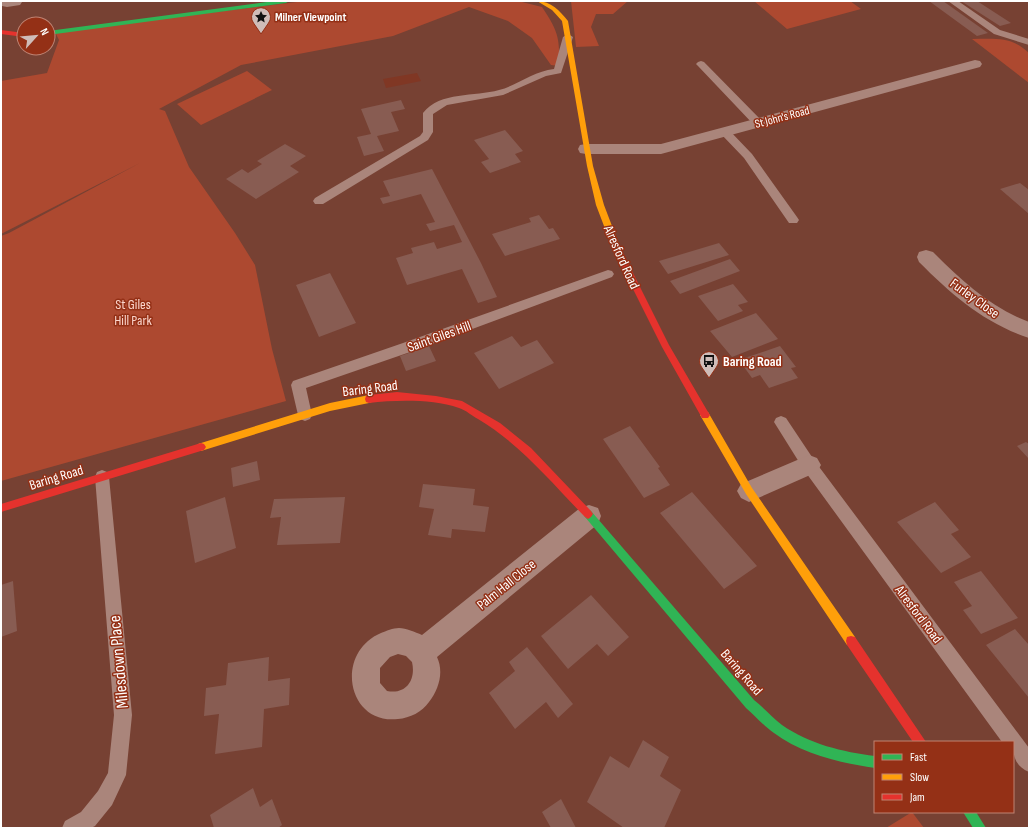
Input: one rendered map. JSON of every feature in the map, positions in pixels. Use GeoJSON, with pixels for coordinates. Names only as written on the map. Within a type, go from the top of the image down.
{"type":"FeatureCollection","features":[{"type":"Feature","properties":{"kind":"main road"},"geometry":{"type":"LineString","coordinates":[[56,32],[286,1]]}},
{"type":"Feature","properties":{"kind":"main road","name":"Alresford Road"},"geometry":{"type":"LineString","coordinates":[[548,2],[559,12],[565,21],[586,149],[600,205],[619,255],[666,347],[749,491],[919,741]]}},
{"type":"Feature","properties":{"kind":"main road"},"geometry":{"type":"LineString","coordinates":[[4,33],[16,34]]}},
{"type":"Feature","properties":{"kind":"main road","name":"Baring Road"},"geometry":{"type":"LineString","coordinates":[[1,508],[330,407],[374,398],[397,396],[436,400],[462,405],[497,426],[528,451],[589,516],[750,704],[778,728],[820,751],[854,760],[874,762]]}},
{"type":"Feature","properties":{"kind":"main road"},"geometry":{"type":"LineString","coordinates":[[970,813],[980,828]]}},
{"type":"Feature","properties":{"kind":"street","name":"St John's Road"},"geometry":{"type":"LineString","coordinates":[[586,149],[661,149],[758,124],[975,64]]}},
{"type":"Feature","properties":{"kind":"street","name":"Furley Close"},"geometry":{"type":"LineString","coordinates":[[925,258],[954,286],[970,298],[1006,320],[1029,330]]}},
{"type":"Feature","properties":{"kind":"street"},"geometry":{"type":"LineString","coordinates":[[749,491],[809,465]]}},
{"type":"Feature","properties":{"kind":"street","name":"Palm Hall Close"},"geometry":{"type":"LineString","coordinates":[[422,652],[589,516]]}},
{"type":"Feature","properties":{"kind":"lane"},"geometry":{"type":"LineString","coordinates":[[952,1],[997,32],[1029,42]]}},
{"type":"Feature","properties":{"kind":"lane"},"geometry":{"type":"LineString","coordinates":[[318,201],[424,138],[428,132],[428,113],[435,106],[450,100],[501,93],[548,72],[558,72],[568,37]]}},
{"type":"Feature","properties":{"kind":"lane"},"geometry":{"type":"LineString","coordinates":[[701,64],[758,124]]}},
{"type":"Feature","properties":{"kind":"lane"},"geometry":{"type":"LineString","coordinates":[[725,132],[748,156],[793,220]]}},
{"type":"Feature","properties":{"kind":"lane","name":"Saint Giles Hill"},"geometry":{"type":"LineString","coordinates":[[305,415],[298,385],[408,347],[608,274]]}},
{"type":"Feature","properties":{"kind":"lane","name":"Alresford Road"},"geometry":{"type":"LineString","coordinates":[[781,422],[809,465],[1013,741]]}},
{"type":"Feature","properties":{"kind":"lane","name":"Milesdown Place"},"geometry":{"type":"LineString","coordinates":[[72,828],[88,819],[105,798],[117,775],[123,715],[102,477]]}},
{"type":"Feature","properties":{"kind":"lane","name":"Alresford Road"},"geometry":{"type":"LineString","coordinates":[[1014,743],[1029,763]]}},
{"type":"Feature","properties":{"kind":"green space","name":"St Giles Hill Park"},"geometry":{"type":"Polygon","coordinates":[[[305,1],[518,1],[542,7],[552,22],[558,41],[559,66],[551,65],[532,38],[508,21],[469,7],[393,36],[241,65],[159,109],[165,111],[189,167],[235,233],[255,265],[272,349],[286,401],[1,481],[1,236],[140,163],[1,234],[1,81],[47,73],[53,56],[56,56],[56,48],[59,40],[56,32],[305,1]]]}},
{"type":"Feature","properties":{"kind":"green space"},"geometry":{"type":"Polygon","coordinates":[[[571,1],[628,1],[613,14],[596,14],[591,27],[599,46],[576,47],[571,1]]]}},
{"type":"Feature","properties":{"kind":"green space"},"geometry":{"type":"Polygon","coordinates":[[[754,1],[850,1],[861,9],[787,29],[754,1]]]}},
{"type":"Feature","properties":{"kind":"green space"},"geometry":{"type":"Polygon","coordinates":[[[972,39],[995,39],[1009,41],[1023,48],[1029,53],[1029,83],[972,39]]]}},
{"type":"Feature","properties":{"kind":"green space"},"geometry":{"type":"Polygon","coordinates":[[[247,71],[272,90],[201,125],[177,104],[247,71]]]}},
{"type":"Feature","properties":{"kind":"green space"},"geometry":{"type":"Polygon","coordinates":[[[913,813],[924,828],[886,828],[913,813]]]}},
{"type":"Feature","properties":{"kind":"shaded area"},"geometry":{"type":"Polygon","coordinates":[[[417,73],[421,81],[386,88],[383,79],[417,73]]]}},
{"type":"Feature","properties":{"kind":"building"},"geometry":{"type":"Polygon","coordinates":[[[929,1],[943,1],[988,33],[977,36],[929,1]]]}},
{"type":"Feature","properties":{"kind":"building"},"geometry":{"type":"Polygon","coordinates":[[[961,1],[977,1],[1011,23],[1000,26],[961,1]]]}},
{"type":"Feature","properties":{"kind":"building"},"geometry":{"type":"Polygon","coordinates":[[[401,100],[405,109],[391,112],[399,131],[377,136],[384,151],[364,156],[357,137],[371,134],[361,109],[401,100]]]}},
{"type":"Feature","properties":{"kind":"building"},"geometry":{"type":"Polygon","coordinates":[[[505,130],[523,151],[515,154],[521,162],[490,173],[481,162],[489,159],[474,140],[505,130]]]}},
{"type":"Feature","properties":{"kind":"building"},"geometry":{"type":"Polygon","coordinates":[[[285,144],[306,156],[290,166],[299,172],[256,199],[226,179],[242,169],[248,173],[262,164],[257,161],[285,144]]]}},
{"type":"Feature","properties":{"kind":"building"},"geometry":{"type":"Polygon","coordinates":[[[432,169],[497,297],[478,303],[462,269],[407,285],[396,258],[413,253],[411,248],[434,242],[437,249],[462,242],[454,225],[430,231],[426,224],[435,222],[421,194],[383,204],[380,198],[390,196],[383,181],[432,169]]]}},
{"type":"Feature","properties":{"kind":"building"},"geometry":{"type":"Polygon","coordinates":[[[1020,183],[1029,190],[1029,214],[1000,189],[1020,183]]]}},
{"type":"Feature","properties":{"kind":"building"},"geometry":{"type":"Polygon","coordinates":[[[539,215],[549,229],[553,228],[560,239],[505,256],[492,234],[531,222],[529,218],[539,215]]]}},
{"type":"Feature","properties":{"kind":"building"},"geometry":{"type":"Polygon","coordinates":[[[719,243],[729,255],[668,274],[659,261],[719,243]]]}},
{"type":"Feature","properties":{"kind":"building"},"geometry":{"type":"Polygon","coordinates":[[[730,259],[740,271],[680,294],[670,281],[730,259]]]}},
{"type":"Feature","properties":{"kind":"building"},"geometry":{"type":"Polygon","coordinates":[[[330,273],[356,323],[319,337],[296,285],[330,273]]]}},
{"type":"Feature","properties":{"kind":"building"},"geometry":{"type":"Polygon","coordinates":[[[733,284],[748,302],[738,305],[743,311],[718,321],[698,296],[733,284]]]}},
{"type":"Feature","properties":{"kind":"building"},"geometry":{"type":"Polygon","coordinates":[[[756,313],[778,339],[732,357],[710,331],[756,313]]]}},
{"type":"Feature","properties":{"kind":"building"},"geometry":{"type":"Polygon","coordinates":[[[512,336],[521,347],[537,340],[554,363],[499,389],[474,353],[512,336]]]}},
{"type":"Feature","properties":{"kind":"building"},"geometry":{"type":"Polygon","coordinates":[[[429,346],[436,361],[406,371],[400,356],[429,346]]]}},
{"type":"Feature","properties":{"kind":"building"},"geometry":{"type":"Polygon","coordinates":[[[780,346],[796,367],[791,368],[798,378],[769,388],[760,375],[752,378],[739,360],[780,346]]]}},
{"type":"Feature","properties":{"kind":"building"},"geometry":{"type":"Polygon","coordinates":[[[630,426],[660,467],[658,468],[670,485],[644,498],[603,439],[630,426]]]}},
{"type":"Feature","properties":{"kind":"building"},"geometry":{"type":"Polygon","coordinates":[[[1026,442],[1029,444],[1029,459],[1017,446],[1026,442]]]}},
{"type":"Feature","properties":{"kind":"building"},"geometry":{"type":"Polygon","coordinates":[[[257,461],[260,480],[233,487],[231,468],[257,461]]]}},
{"type":"Feature","properties":{"kind":"building"},"geometry":{"type":"Polygon","coordinates":[[[423,484],[475,489],[473,505],[489,507],[485,532],[452,529],[451,538],[428,535],[434,509],[419,507],[423,484]]]}},
{"type":"Feature","properties":{"kind":"building"},"geometry":{"type":"Polygon","coordinates":[[[692,492],[757,566],[724,589],[660,513],[692,492]]]}},
{"type":"Feature","properties":{"kind":"building"},"geometry":{"type":"Polygon","coordinates":[[[225,497],[236,548],[195,563],[186,511],[225,497]]]}},
{"type":"Feature","properties":{"kind":"building"},"geometry":{"type":"Polygon","coordinates":[[[345,497],[340,543],[277,545],[281,517],[270,518],[274,499],[345,497]]]}},
{"type":"Feature","properties":{"kind":"building"},"geometry":{"type":"Polygon","coordinates":[[[935,502],[959,530],[951,534],[971,557],[941,573],[897,522],[935,502]]]}},
{"type":"Feature","properties":{"kind":"building"},"geometry":{"type":"Polygon","coordinates":[[[981,571],[1018,618],[981,634],[963,610],[972,606],[954,582],[981,571]]]}},
{"type":"Feature","properties":{"kind":"building"},"geometry":{"type":"Polygon","coordinates":[[[13,581],[17,631],[1,637],[1,585],[13,581]]]}},
{"type":"Feature","properties":{"kind":"building"},"geometry":{"type":"Polygon","coordinates":[[[591,595],[629,637],[608,656],[597,644],[568,669],[541,636],[591,595]]]}},
{"type":"Feature","properties":{"kind":"building"},"geometry":{"type":"Polygon","coordinates":[[[1015,629],[1029,645],[1029,698],[986,645],[1015,629]]]}},
{"type":"Feature","properties":{"kind":"building"},"geometry":{"type":"Polygon","coordinates":[[[527,647],[573,704],[558,718],[546,702],[515,729],[489,693],[515,671],[509,662],[527,647]]]}},
{"type":"Feature","properties":{"kind":"building"},"geometry":{"type":"Polygon","coordinates":[[[269,657],[268,681],[290,678],[289,705],[264,709],[262,747],[215,754],[219,714],[204,716],[206,688],[226,685],[228,663],[269,657]]]}},
{"type":"Feature","properties":{"kind":"building"},"geometry":{"type":"Polygon","coordinates":[[[643,740],[669,757],[660,776],[681,790],[664,828],[624,828],[587,802],[610,756],[629,768],[643,740]]]}},
{"type":"Feature","properties":{"kind":"building"},"geometry":{"type":"Polygon","coordinates":[[[253,788],[260,807],[272,799],[282,825],[278,828],[214,828],[210,815],[253,788]]]}},
{"type":"Feature","properties":{"kind":"building"},"geometry":{"type":"Polygon","coordinates":[[[561,799],[576,828],[551,828],[542,812],[561,799]]]}},
{"type":"Feature","properties":{"kind":"traffic: fast"},"geometry":{"type":"LineString","coordinates":[[56,32],[286,1]]}},
{"type":"Feature","properties":{"kind":"traffic: fast"},"geometry":{"type":"LineString","coordinates":[[588,514],[750,704],[774,726],[789,736],[812,747],[837,755],[874,762]]}},
{"type":"Feature","properties":{"kind":"traffic: fast"},"geometry":{"type":"LineString","coordinates":[[970,813],[980,828]]}},
{"type":"Feature","properties":{"kind":"traffic: slow"},"geometry":{"type":"LineString","coordinates":[[540,1],[554,9],[565,21],[590,166],[600,205],[616,247]]}},
{"type":"Feature","properties":{"kind":"traffic: slow"},"geometry":{"type":"LineString","coordinates":[[201,447],[330,407],[369,399]]}},
{"type":"Feature","properties":{"kind":"traffic: slow"},"geometry":{"type":"LineString","coordinates":[[705,415],[749,491],[851,641]]}},
{"type":"Feature","properties":{"kind":"traffic: jam"},"geometry":{"type":"LineString","coordinates":[[1,32],[16,34]]}},
{"type":"Feature","properties":{"kind":"traffic: jam"},"geometry":{"type":"LineString","coordinates":[[616,247],[666,347],[705,415]]}},
{"type":"Feature","properties":{"kind":"traffic: jam"},"geometry":{"type":"LineString","coordinates":[[369,399],[397,396],[436,400],[462,405],[497,426],[528,451],[588,514]]}},
{"type":"Feature","properties":{"kind":"traffic: jam"},"geometry":{"type":"LineString","coordinates":[[1,508],[201,447]]}},
{"type":"Feature","properties":{"kind":"traffic: jam"},"geometry":{"type":"LineString","coordinates":[[851,641],[919,741]]}},
{"type":"Feature","properties":{"kind":"place","name":"Milner Viewpoint"},"geometry":{"type":"Point","coordinates":[261,34]}},
{"type":"Feature","properties":{"kind":"place","name":"Baring Road"},"geometry":{"type":"Point","coordinates":[709,378]}}]}
